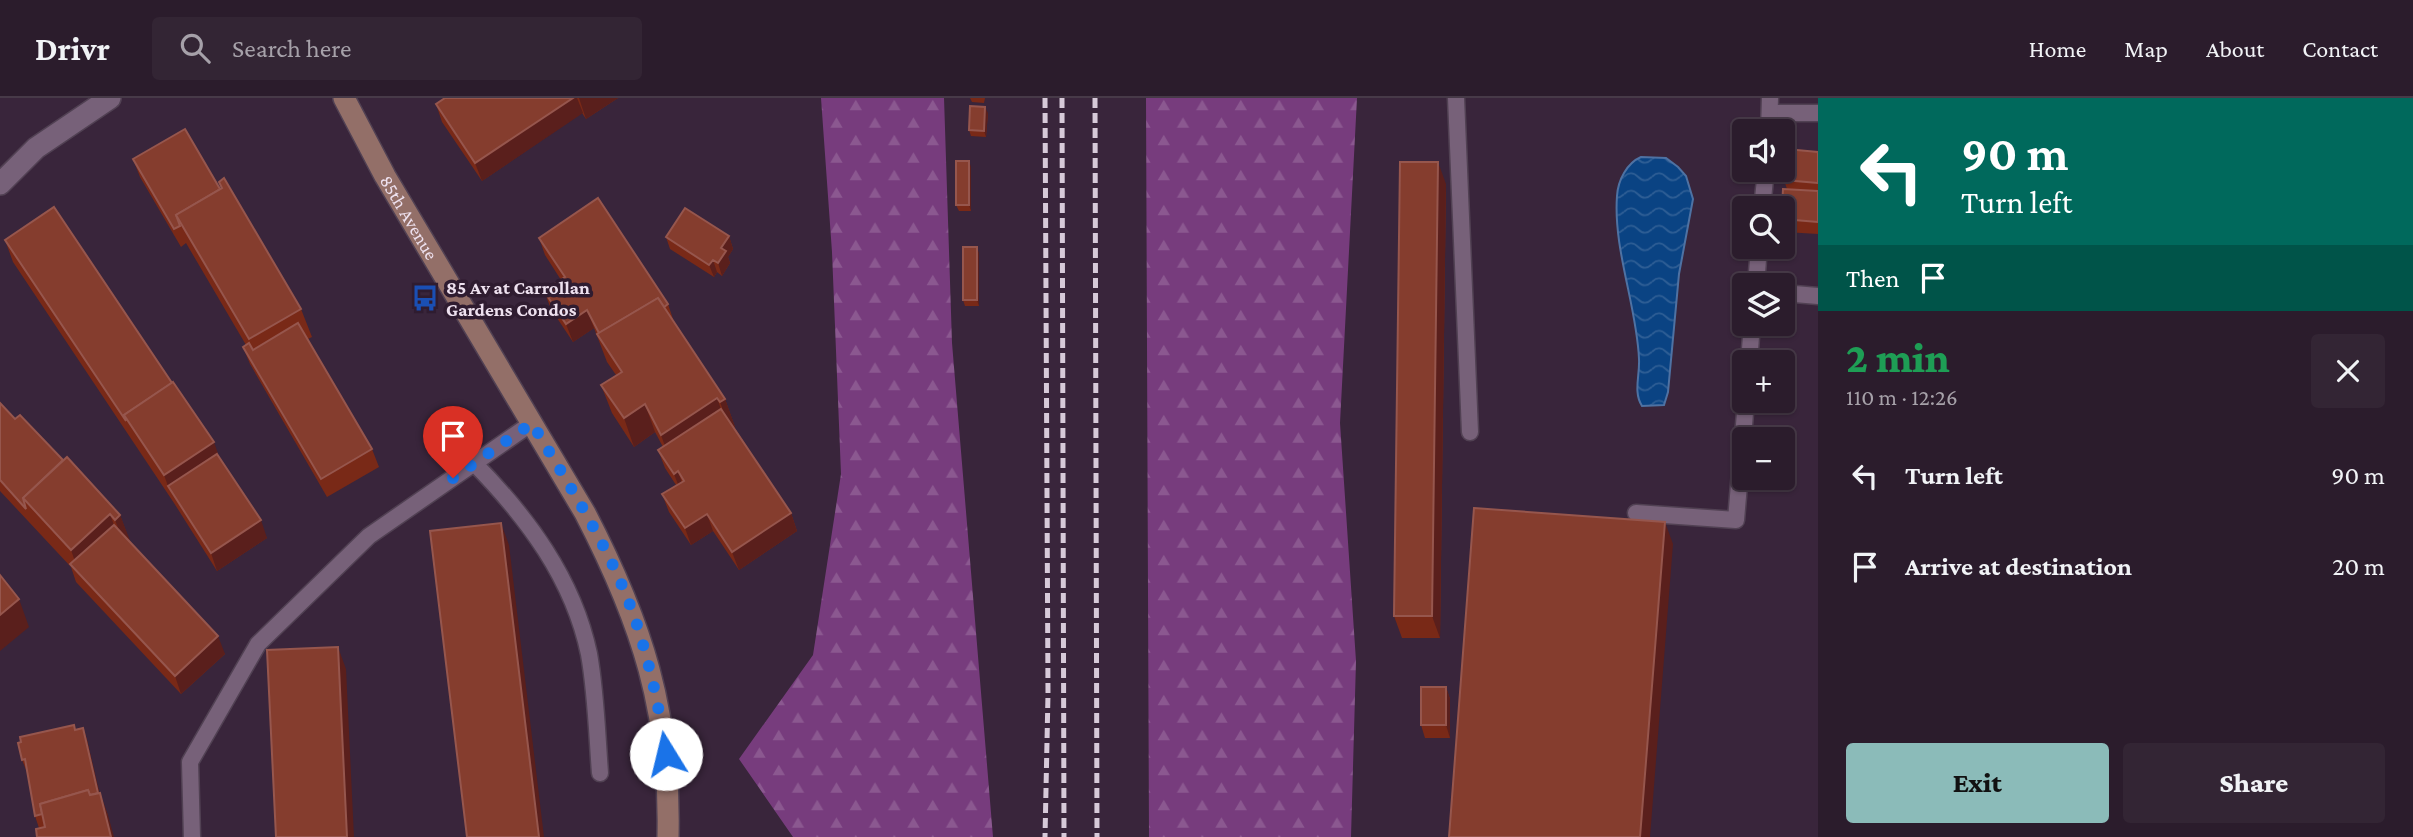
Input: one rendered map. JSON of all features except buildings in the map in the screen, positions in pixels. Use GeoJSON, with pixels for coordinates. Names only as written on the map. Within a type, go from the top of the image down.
{"type":"FeatureCollection","features":[{"type":"Feature","properties":{"kind":"street"},"geometry":{"type":"LineString","coordinates":[[0,184],[36,148],[110,98]]}},
{"type":"Feature","properties":{"kind":"street","name":"85th Avenue"},"geometry":{"type":"LineString","coordinates":[[344,98],[385,176],[585,513],[638,627],[659,705],[669,779],[668,837]]}},
{"type":"Feature","properties":{"kind":"lane"},"geometry":{"type":"LineString","coordinates":[[1456,98],[1470,432]]}},
{"type":"Feature","properties":{"kind":"lane"},"geometry":{"type":"LineString","coordinates":[[1770,105],[1818,113]]}},
{"type":"Feature","properties":{"kind":"lane"},"geometry":{"type":"LineString","coordinates":[[1795,294],[1818,296]]}},
{"type":"Feature","properties":{"kind":"lane"},"geometry":{"type":"LineString","coordinates":[[1636,513],[1736,520],[1745,413]]}},
{"type":"Feature","properties":{"kind":"lane"},"geometry":{"type":"LineString","coordinates":[[192,837],[190,762],[258,644],[369,536],[532,423]]}},
{"type":"Feature","properties":{"kind":"lane"},"geometry":{"type":"LineString","coordinates":[[474,463],[515,505],[543,543],[573,605],[589,654],[600,773]]}},
{"type":"Feature","properties":{"kind":"green space"},"geometry":{"type":"Polygon","coordinates":[[[821,98],[944,98],[952,343],[993,837],[793,837],[739,759],[813,655],[841,474],[832,252],[821,98]]]}},
{"type":"Feature","properties":{"kind":"green space"},"geometry":{"type":"Polygon","coordinates":[[[1146,98],[1357,98],[1340,423],[1356,661],[1351,837],[1149,837],[1146,98]]]}},
{"type":"Feature","properties":{"kind":"water"},"geometry":{"type":"Polygon","coordinates":[[[1641,157],[1666,158],[1678,167],[1686,176],[1693,199],[1679,274],[1668,392],[1664,405],[1642,406],[1639,401],[1637,339],[1618,237],[1619,184],[1628,168],[1641,157]]]}},
{"type":"Feature","properties":{"kind":"railway"},"geometry":{"type":"LineString","coordinates":[[1045,98],[1048,694],[1045,837]]}},
{"type":"Feature","properties":{"kind":"railway"},"geometry":{"type":"LineString","coordinates":[[1062,98],[1064,837]]}},
{"type":"Feature","properties":{"kind":"railway"},"geometry":{"type":"LineString","coordinates":[[1095,98],[1097,837]]}},
{"type":"Feature","properties":{"kind":"place","name":"85 Av at Carrollan Gardens Condos"},"geometry":{"type":"Point","coordinates":[425,298]}},
{"type":"Feature","properties":{"kind":"route"},"geometry":{"type":"LineString","coordinates":[[453,478],[532,423],[610,560],[638,627],[659,705],[666,754]]}}]}
